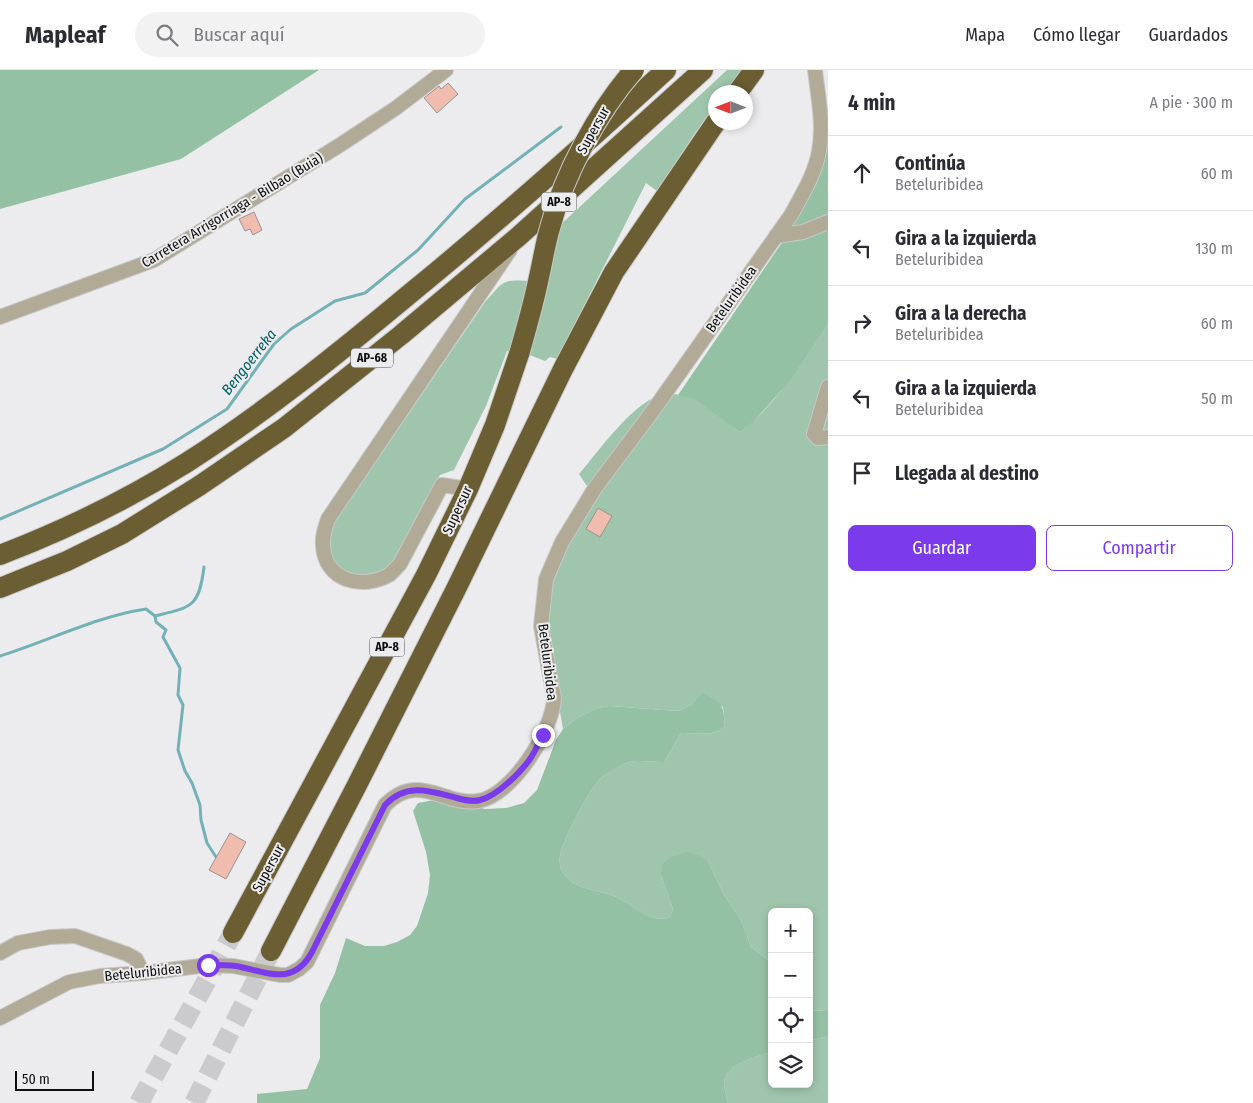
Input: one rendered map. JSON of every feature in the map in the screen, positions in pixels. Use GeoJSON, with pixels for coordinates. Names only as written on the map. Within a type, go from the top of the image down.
{"type":"FeatureCollection","features":[{"type":"Feature","properties":{"kind":"highway","name":"Supersur"},"geometry":{"type":"LineString","coordinates":[[233,933],[426,575],[468,489],[495,424],[520,351],[550,227],[567,180],[599,118],[618,88],[634,70]]}},
{"type":"Feature","properties":{"kind":"highway","name":"AP-68"},"geometry":{"type":"LineString","coordinates":[[0,555],[88,518],[139,491],[186,463],[272,404],[359,336],[483,233],[666,70]]}},
{"type":"Feature","properties":{"kind":"highway","name":"AP-68"},"geometry":{"type":"LineString","coordinates":[[0,588],[67,561],[122,534],[221,472],[284,428],[344,381],[519,236],[703,70]]}},
{"type":"Feature","properties":{"kind":"highway"},"geometry":{"type":"LineString","coordinates":[[743,85],[754,70]]}},
{"type":"Feature","properties":{"kind":"highway","name":"AP-8"},"geometry":{"type":"LineString","coordinates":[[271,951],[366,768],[614,272],[711,130]]}},
{"type":"Feature","properties":{"kind":"street","name":"Carretera Arrigorriaga - Bilbao (Buia)"},"geometry":{"type":"LineString","coordinates":[[0,318],[154,260],[340,145],[396,108],[446,70]]}},
{"type":"Feature","properties":{"kind":"street","name":"Beteluribidea"},"geometry":{"type":"LineString","coordinates":[[0,1018],[69,982],[100,976],[208,965],[233,966],[280,975],[299,969],[307,962],[381,811],[393,797],[406,792],[423,790],[465,800],[479,801],[491,796],[508,783],[530,759],[554,710],[553,690],[542,626],[546,579],[562,542],[595,488],[652,412],[776,236],[808,183],[819,151],[821,130],[815,70]]}},
{"type":"Feature","properties":{"kind":"street"},"geometry":{"type":"LineString","coordinates":[[776,236],[802,232],[828,222]]}},
{"type":"Feature","properties":{"kind":"street"},"geometry":{"type":"LineString","coordinates":[[468,489],[442,485],[400,564],[390,574],[375,581],[360,583],[334,573],[323,548],[324,533],[328,519],[519,236]]}},
{"type":"Feature","properties":{"kind":"street"},"geometry":{"type":"LineString","coordinates":[[828,388],[814,434],[818,438],[828,437]]}},
{"type":"Feature","properties":{"kind":"street"},"geometry":{"type":"LineString","coordinates":[[0,953],[18,943],[50,937],[75,936],[127,954],[136,959],[143,973]]}},
{"type":"Feature","properties":{"kind":"green space"},"geometry":{"type":"Polygon","coordinates":[[[0,70],[319,70],[181,159],[0,209],[0,70]]]}},
{"type":"Feature","properties":{"kind":"green space"},"geometry":{"type":"Polygon","coordinates":[[[727,70],[743,70],[731,85],[711,85],[727,70]]]}},
{"type":"Feature","properties":{"kind":"green space"},"geometry":{"type":"Polygon","coordinates":[[[708,88],[708,115],[657,191],[646,183],[557,359],[550,357],[545,361],[527,354],[507,351],[486,406],[454,470],[440,475],[398,556],[390,567],[377,575],[350,575],[340,569],[331,557],[328,542],[331,527],[485,302],[500,286],[508,281],[529,281],[558,227],[708,88]]]}},
{"type":"Feature","properties":{"kind":"green space"},"geometry":{"type":"Polygon","coordinates":[[[826,133],[828,135],[828,324],[790,381],[753,422],[740,432],[694,399],[678,395],[783,241],[817,183],[826,133]]]}},
{"type":"Feature","properties":{"kind":"green space"},"geometry":{"type":"Polygon","coordinates":[[[828,324],[828,1010],[813,1011],[813,908],[768,908],[768,960],[751,947],[741,920],[723,893],[708,861],[661,875],[673,909],[670,917],[664,919],[651,917],[615,896],[576,884],[569,880],[563,872],[560,866],[562,849],[583,804],[600,779],[626,763],[640,761],[664,762],[681,733],[710,733],[725,726],[723,707],[703,694],[691,705],[678,711],[610,706],[597,708],[577,718],[563,729],[547,638],[549,589],[569,544],[591,509],[591,492],[579,474],[626,419],[647,401],[658,396],[671,394],[693,398],[717,413],[740,432],[754,421],[778,395],[828,324]]]}},
{"type":"Feature","properties":{"kind":"green space"},"geometry":{"type":"Polygon","coordinates":[[[703,693],[715,700],[721,705],[725,726],[710,733],[681,733],[664,762],[640,761],[626,763],[600,779],[583,804],[571,828],[562,849],[560,863],[564,874],[576,884],[615,896],[651,917],[664,919],[670,917],[673,909],[661,875],[662,864],[671,857],[686,852],[699,855],[708,861],[723,893],[741,920],[751,947],[768,960],[768,1053],[743,1062],[730,1071],[724,1083],[728,1103],[257,1103],[257,1094],[307,1089],[320,1058],[320,1005],[335,973],[346,938],[365,946],[384,946],[410,935],[417,926],[428,893],[430,875],[426,852],[413,811],[418,803],[434,800],[454,800],[485,809],[506,808],[524,803],[537,790],[556,740],[563,729],[577,718],[597,708],[610,706],[678,711],[691,705],[703,693]]]}},
{"type":"Feature","properties":{"kind":"green space"},"geometry":{"type":"Polygon","coordinates":[[[828,1010],[828,1036],[813,1040],[813,1011],[828,1010]]]}},
{"type":"Feature","properties":{"kind":"green space"},"geometry":{"type":"Polygon","coordinates":[[[828,1036],[828,1103],[728,1103],[724,1083],[730,1071],[743,1062],[768,1053],[768,1088],[813,1088],[813,1040],[828,1036]]]}},
{"type":"Feature","properties":{"kind":"building"},"geometry":{"type":"Polygon","coordinates":[[[448,83],[458,94],[437,113],[424,98],[439,86],[441,89],[448,83]]]}},
{"type":"Feature","properties":{"kind":"building"},"geometry":{"type":"Polygon","coordinates":[[[254,212],[262,230],[253,235],[250,229],[245,231],[239,219],[254,212]]]}},
{"type":"Feature","properties":{"kind":"building"},"geometry":{"type":"Polygon","coordinates":[[[598,508],[612,516],[600,537],[586,529],[598,508]]]}},
{"type":"Feature","properties":{"kind":"building"},"geometry":{"type":"Polygon","coordinates":[[[230,833],[246,842],[226,879],[209,870],[230,833]]]}},
{"type":"Feature","properties":{"kind":"waterway","name":"Bengoerreka"},"geometry":{"type":"LineString","coordinates":[[0,519],[163,449],[227,409],[274,344],[291,329],[335,301],[365,293],[418,250],[465,199],[561,127]]}},
{"type":"Feature","properties":{"kind":"waterway"},"geometry":{"type":"LineString","coordinates":[[0,656],[108,618],[146,609],[155,616],[185,607],[196,598],[202,581],[204,567]]}},
{"type":"Feature","properties":{"kind":"waterway"},"geometry":{"type":"LineString","coordinates":[[155,616],[156,622],[166,630],[163,637],[180,668],[178,695],[183,705],[178,750],[200,805],[201,820],[207,843],[216,857]]}},
{"type":"Feature","properties":{"kind":"tunnel"},"geometry":{"type":"LineString","coordinates":[[139,1103],[233,933]]}},
{"type":"Feature","properties":{"kind":"tunnel"},"geometry":{"type":"LineString","coordinates":[[194,1103],[271,951]]}},
{"type":"Feature","properties":{"kind":"route"},"geometry":{"type":"LineString","coordinates":[[208,965],[233,966],[280,975],[299,969],[307,962],[385,805],[393,797],[406,792],[423,790],[465,800],[479,801],[491,796],[508,783],[530,759],[543,735]]}}]}
